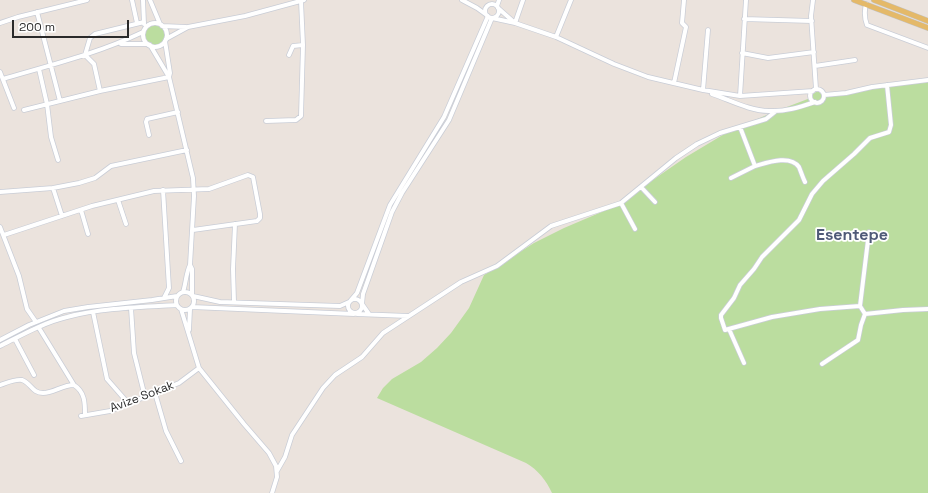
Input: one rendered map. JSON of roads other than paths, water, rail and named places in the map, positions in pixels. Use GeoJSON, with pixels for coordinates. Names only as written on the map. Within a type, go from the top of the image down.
{"type":"FeatureCollection","features":[{"type":"Feature","properties":{"kind":"main road"},"geometry":{"type":"LineString","coordinates":[[854,0],[928,28]]}},
{"type":"Feature","properties":{"kind":"main road"},"geometry":{"type":"LineString","coordinates":[[874,0],[928,21]]}},
{"type":"Feature","properties":{"kind":"street"},"geometry":{"type":"LineString","coordinates":[[0,23],[18,17],[87,0]]}},
{"type":"Feature","properties":{"kind":"street"},"geometry":{"type":"LineString","coordinates":[[132,0],[137,23]]}},
{"type":"Feature","properties":{"kind":"street"},"geometry":{"type":"LineString","coordinates":[[0,340],[36,322],[64,311],[88,306],[177,296],[183,292],[190,265],[194,190],[192,173],[169,77],[144,38],[143,0]]}},
{"type":"Feature","properties":{"kind":"street"},"geometry":{"type":"LineString","coordinates":[[150,0],[161,25],[166,32],[165,40],[170,73],[169,77]]}},
{"type":"Feature","properties":{"kind":"street"},"geometry":{"type":"LineString","coordinates":[[3,79],[119,44],[144,31],[150,24],[188,27],[245,16],[302,0],[303,45],[300,118],[296,120],[266,121]]}},
{"type":"Feature","properties":{"kind":"street"},"geometry":{"type":"LineString","coordinates":[[462,0],[490,17],[515,23],[556,37],[614,64],[648,77],[702,90],[740,96],[815,90],[822,91],[824,95]]}},
{"type":"Feature","properties":{"kind":"street"},"geometry":{"type":"LineString","coordinates":[[355,314],[348,309],[350,301],[357,293],[390,204],[444,118],[490,17],[498,14],[497,7],[499,0]]}},
{"type":"Feature","properties":{"kind":"street"},"geometry":{"type":"LineString","coordinates":[[515,23],[523,0]]}},
{"type":"Feature","properties":{"kind":"street"},"geometry":{"type":"LineString","coordinates":[[556,37],[571,0]]}},
{"type":"Feature","properties":{"kind":"street"},"geometry":{"type":"LineString","coordinates":[[674,83],[686,28],[682,23],[684,0]]}},
{"type":"Feature","properties":{"kind":"street"},"geometry":{"type":"LineString","coordinates":[[740,96],[746,0]]}},
{"type":"Feature","properties":{"kind":"street"},"geometry":{"type":"LineString","coordinates":[[813,0],[812,21],[815,90],[811,97],[815,102]]}},
{"type":"Feature","properties":{"kind":"street"},"geometry":{"type":"LineString","coordinates":[[477,8],[490,3]]}},
{"type":"Feature","properties":{"kind":"street"},"geometry":{"type":"LineString","coordinates":[[490,3],[497,7],[515,23]]}},
{"type":"Feature","properties":{"kind":"street"},"geometry":{"type":"LineString","coordinates":[[490,3],[485,10],[490,17]]}},
{"type":"Feature","properties":{"kind":"street"},"geometry":{"type":"LineString","coordinates":[[866,4],[864,18],[867,25],[928,48]]}},
{"type":"Feature","properties":{"kind":"street"},"geometry":{"type":"LineString","coordinates":[[37,12],[52,65],[60,101]]}},
{"type":"Feature","properties":{"kind":"street"},"geometry":{"type":"LineString","coordinates":[[355,314],[362,310],[363,294],[392,212],[449,120],[490,17]]}},
{"type":"Feature","properties":{"kind":"street"},"geometry":{"type":"LineString","coordinates":[[744,19],[812,21]]}},
{"type":"Feature","properties":{"kind":"street"},"geometry":{"type":"LineString","coordinates":[[85,55],[92,36],[144,22]]}},
{"type":"Feature","properties":{"kind":"street"},"geometry":{"type":"LineString","coordinates":[[119,44],[157,46],[188,27]]}},
{"type":"Feature","properties":{"kind":"street"},"geometry":{"type":"LineString","coordinates":[[702,90],[708,30]]}},
{"type":"Feature","properties":{"kind":"street"},"geometry":{"type":"LineString","coordinates":[[289,55],[293,46],[303,45]]}},
{"type":"Feature","properties":{"kind":"street"},"geometry":{"type":"LineString","coordinates":[[742,53],[768,58],[814,52]]}},
{"type":"Feature","properties":{"kind":"street"},"geometry":{"type":"LineString","coordinates":[[85,55],[94,64],[100,91]]}},
{"type":"Feature","properties":{"kind":"street"},"geometry":{"type":"LineString","coordinates":[[815,66],[855,60]]}},
{"type":"Feature","properties":{"kind":"street"},"geometry":{"type":"LineString","coordinates":[[39,69],[47,104],[51,137],[58,160]]}},
{"type":"Feature","properties":{"kind":"street"},"geometry":{"type":"LineString","coordinates":[[0,72],[14,108]]}},
{"type":"Feature","properties":{"kind":"street"},"geometry":{"type":"LineString","coordinates":[[24,110],[100,91],[169,77]]}},
{"type":"Feature","properties":{"kind":"street"},"geometry":{"type":"LineString","coordinates":[[824,95],[928,80]]}},
{"type":"Feature","properties":{"kind":"street"},"geometry":{"type":"LineString","coordinates":[[860,306],[820,309],[772,317],[725,330],[721,318],[722,313],[730,306],[740,285],[762,257],[799,220],[812,194],[823,181],[870,138],[886,133],[890,130],[891,124],[887,85]]}},
{"type":"Feature","properties":{"kind":"street"},"geometry":{"type":"LineString","coordinates":[[702,90],[749,108],[769,112],[792,110],[815,102],[822,102],[824,95]]}},
{"type":"Feature","properties":{"kind":"street"},"geometry":{"type":"LineString","coordinates":[[272,493],[278,471],[285,457],[292,435],[323,388],[335,375],[362,357],[383,333],[461,282],[482,274],[497,266],[551,226],[621,203],[676,158],[697,144],[720,133],[766,119],[776,111]]}},
{"type":"Feature","properties":{"kind":"street"},"geometry":{"type":"LineString","coordinates":[[149,136],[146,122],[147,119],[178,112]]}},
{"type":"Feature","properties":{"kind":"street"},"geometry":{"type":"LineString","coordinates":[[740,127],[755,166]]}},
{"type":"Feature","properties":{"kind":"street"},"geometry":{"type":"LineString","coordinates":[[0,192],[53,188],[95,178],[111,166],[187,150]]}},
{"type":"Feature","properties":{"kind":"street"},"geometry":{"type":"LineString","coordinates":[[731,178],[755,166],[780,160],[789,161],[798,166],[804,182]]}},
{"type":"Feature","properties":{"kind":"street"},"geometry":{"type":"LineString","coordinates":[[2,234],[118,200],[163,190],[210,189],[248,175],[252,176],[254,179],[260,214],[260,218],[257,221],[192,230]]}},
{"type":"Feature","properties":{"kind":"street"},"geometry":{"type":"LineString","coordinates":[[641,187],[655,202]]}},
{"type":"Feature","properties":{"kind":"street"},"geometry":{"type":"LineString","coordinates":[[53,188],[62,216]]}},
{"type":"Feature","properties":{"kind":"street"},"geometry":{"type":"LineString","coordinates":[[163,190],[169,288],[164,298]]}},
{"type":"Feature","properties":{"kind":"street"},"geometry":{"type":"LineString","coordinates":[[118,200],[126,224]]}},
{"type":"Feature","properties":{"kind":"street"},"geometry":{"type":"LineString","coordinates":[[621,203],[635,229]]}},
{"type":"Feature","properties":{"kind":"street"},"geometry":{"type":"LineString","coordinates":[[81,210],[88,234]]}},
{"type":"Feature","properties":{"kind":"street"},"geometry":{"type":"LineString","coordinates":[[234,302],[233,269],[235,224]]}},
{"type":"Feature","properties":{"kind":"street"},"geometry":{"type":"LineString","coordinates":[[0,227],[19,276],[27,309],[36,322]]}},
{"type":"Feature","properties":{"kind":"street"},"geometry":{"type":"LineString","coordinates":[[865,314],[860,306],[869,232]]}},
{"type":"Feature","properties":{"kind":"street"},"geometry":{"type":"LineString","coordinates":[[189,335],[191,308],[194,301],[192,295],[192,269],[190,265]]}},
{"type":"Feature","properties":{"kind":"street"},"geometry":{"type":"LineString","coordinates":[[183,292],[188,292],[192,295],[214,301],[234,302],[340,306],[358,299],[369,314]]}},
{"type":"Feature","properties":{"kind":"street"},"geometry":{"type":"LineString","coordinates":[[177,296],[176,301],[200,368],[269,453],[278,471]]}},
{"type":"Feature","properties":{"kind":"street"},"geometry":{"type":"LineString","coordinates":[[0,346],[66,317],[93,312],[131,308],[179,307],[185,310],[191,308],[408,316]]}},
{"type":"Feature","properties":{"kind":"street"},"geometry":{"type":"LineString","coordinates":[[131,308],[134,353],[145,397]]}},
{"type":"Feature","properties":{"kind":"street"},"geometry":{"type":"LineString","coordinates":[[865,314],[928,309]]}},
{"type":"Feature","properties":{"kind":"street"},"geometry":{"type":"LineString","coordinates":[[93,312],[107,379],[128,404]]}},
{"type":"Feature","properties":{"kind":"street"},"geometry":{"type":"LineString","coordinates":[[822,364],[858,340],[865,314]]}},
{"type":"Feature","properties":{"kind":"street"},"geometry":{"type":"LineString","coordinates":[[0,385],[22,380],[36,392],[43,393],[50,392],[62,386],[74,385],[39,328]]}},
{"type":"Feature","properties":{"kind":"street"},"geometry":{"type":"LineString","coordinates":[[729,328],[744,363]]}},
{"type":"Feature","properties":{"kind":"street"},"geometry":{"type":"LineString","coordinates":[[15,339],[34,375]]}},
{"type":"Feature","properties":{"kind":"street","name":"Avize Sokak"},"geometry":{"type":"LineString","coordinates":[[74,385],[79,388],[84,397],[83,416],[110,411],[128,404],[179,383],[200,368]]}},
{"type":"Feature","properties":{"kind":"street"},"geometry":{"type":"LineString","coordinates":[[154,392],[166,431],[181,461]]}},
{"type":"Feature","properties":{"kind":"district","name":"Esentepe"},"geometry":{"type":"Point","coordinates":[852,236]}}]}
